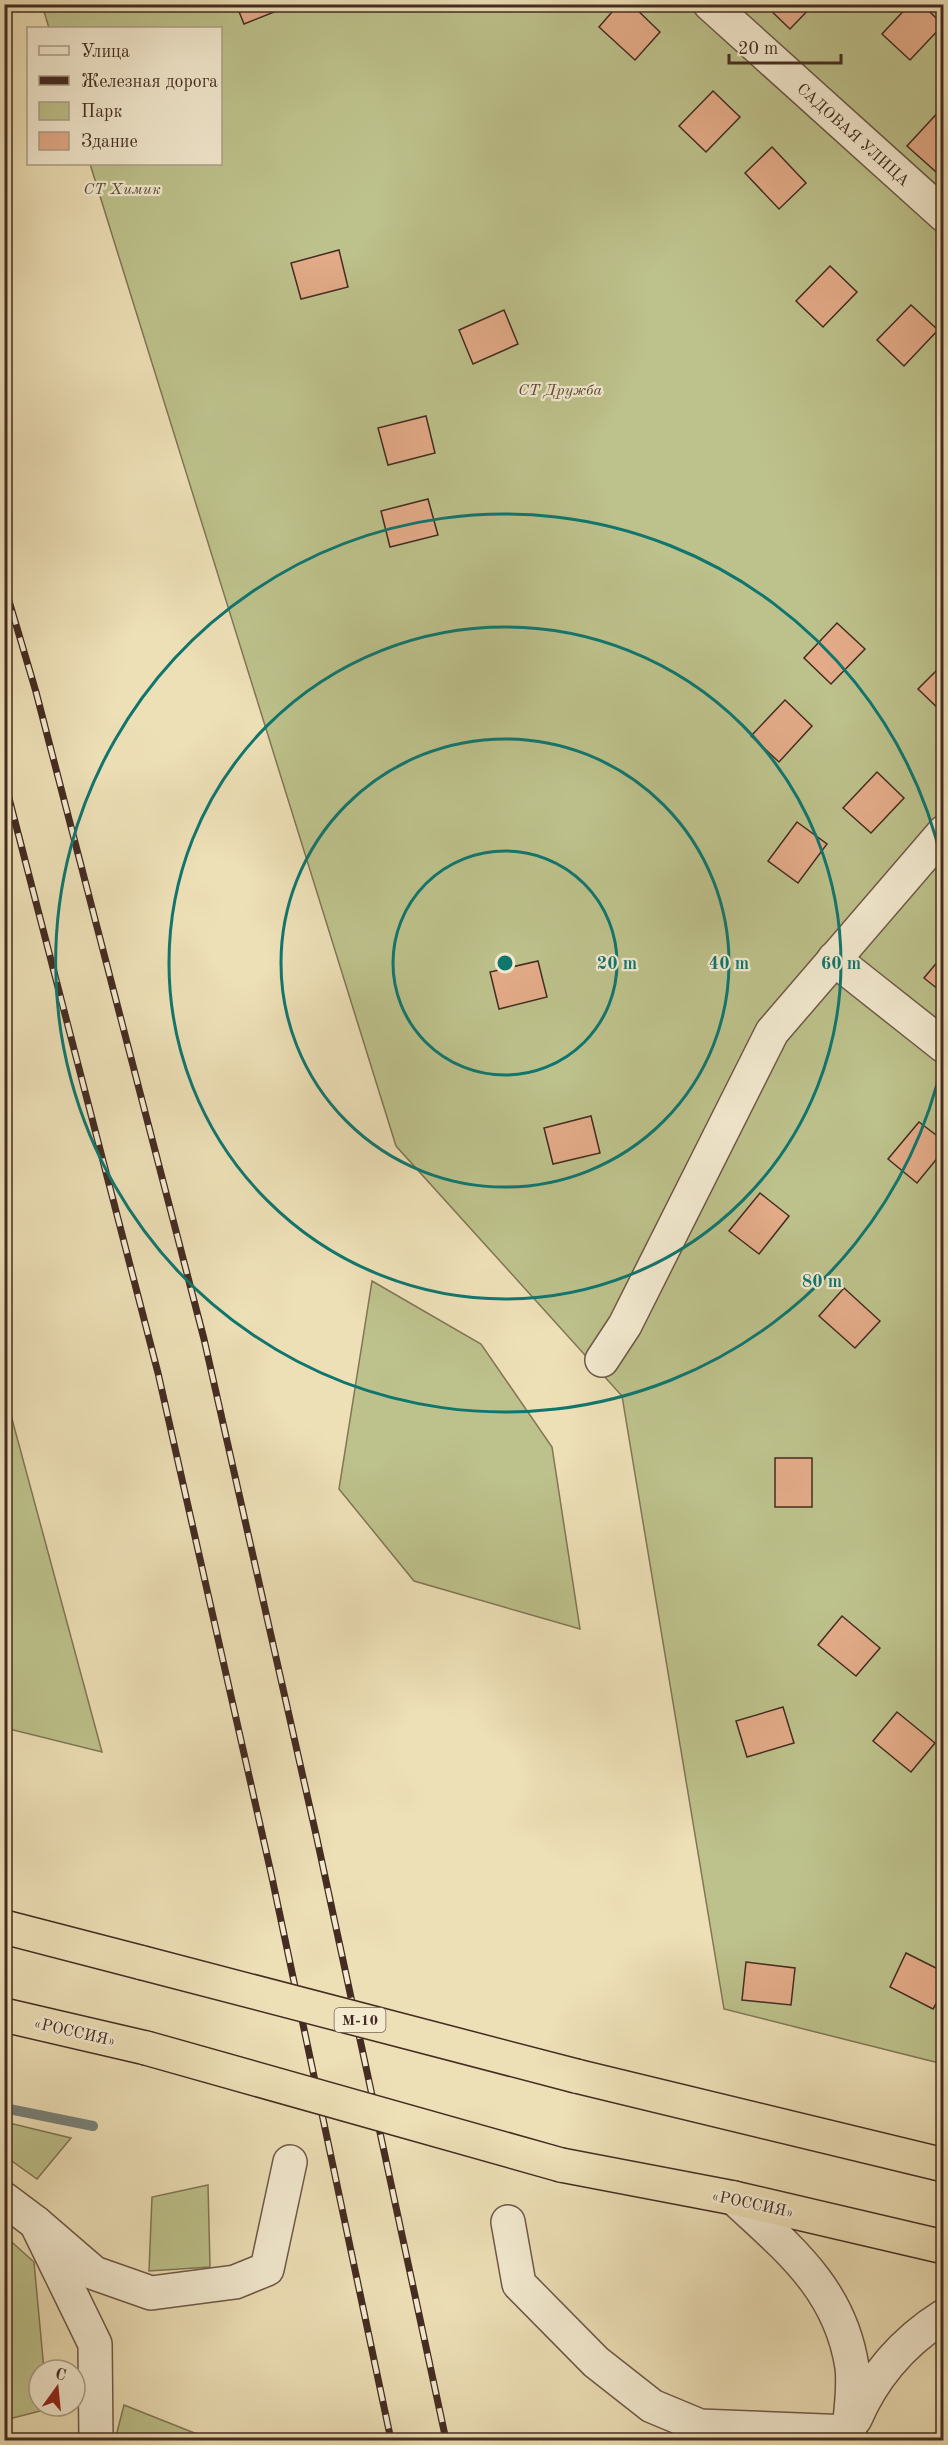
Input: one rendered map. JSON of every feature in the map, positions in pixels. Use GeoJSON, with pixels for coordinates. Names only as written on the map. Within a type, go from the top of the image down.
{"type":"FeatureCollection","features":[{"type":"Feature","properties":{"kind":"highway","name":"М-10"},"geometry":{"type":"LineString","coordinates":[[4,1928],[576,2076],[944,2165]]}},
{"type":"Feature","properties":{"kind":"highway","name":"«РОССИЯ»"},"geometry":{"type":"LineString","coordinates":[[4,2015],[146,2048],[561,2165],[734,2198],[944,2247]]}},
{"type":"Feature","properties":{"kind":"street","name":"САДОВАЯ УЛИЦА"},"geometry":{"type":"LineString","coordinates":[[710,4],[944,215]]}},
{"type":"Feature","properties":{"kind":"street"},"geometry":{"type":"LineString","coordinates":[[602,1360],[625,1325],[771,1032],[944,832]]}},
{"type":"Feature","properties":{"kind":"street"},"geometry":{"type":"LineString","coordinates":[[834,959],[944,1046]]}},
{"type":"Feature","properties":{"kind":"street"},"geometry":{"type":"LineString","coordinates":[[4,2199],[36,2223],[93,2273],[151,2294],[235,2282],[267,2269],[290,2162]]}},
{"type":"Feature","properties":{"kind":"street"},"geometry":{"type":"LineString","coordinates":[[734,2198],[796,2256],[817,2281],[834,2308],[845,2338],[852,2369],[853,2401],[849,2436]]}},
{"type":"Feature","properties":{"kind":"street"},"geometry":{"type":"LineString","coordinates":[[508,2222],[519,2283],[596,2362],[652,2406],[700,2426],[849,2436]]}},
{"type":"Feature","properties":{"kind":"street"},"geometry":{"type":"LineString","coordinates":[[36,2223],[95,2344],[96,2440]]}},
{"type":"Feature","properties":{"kind":"street"},"geometry":{"type":"LineString","coordinates":[[849,2436],[869,2391],[890,2362],[909,2343],[944,2316]]}},
{"type":"Feature","properties":{"kind":"green space","name":"СТ Дружба"},"geometry":{"type":"Polygon","coordinates":[[[42,5],[943,5],[943,2064],[724,2009],[622,1396],[396,1146],[90,165],[222,165],[222,27],[49,27],[42,5]]]}},
{"type":"Feature","properties":{"kind":"green space"},"geometry":{"type":"Polygon","coordinates":[[[372,1281],[481,1344],[552,1447],[580,1629],[414,1581],[339,1489],[372,1281]]]}},
{"type":"Feature","properties":{"kind":"green space"},"geometry":{"type":"Polygon","coordinates":[[[5,1393],[102,1752],[5,1728],[5,1393]]]}},
{"type":"Feature","properties":{"kind":"green space"},"geometry":{"type":"Polygon","coordinates":[[[5,2122],[71,2138],[37,2179],[5,2156],[5,2122]]]}},
{"type":"Feature","properties":{"kind":"green space"},"geometry":{"type":"Polygon","coordinates":[[[208,2185],[210,2267],[149,2271],[152,2197],[208,2185]]]}},
{"type":"Feature","properties":{"kind":"green space"},"geometry":{"type":"Polygon","coordinates":[[[5,2236],[34,2262],[43,2358],[27,2358],[27,2414],[5,2420],[5,2236]]]}},
{"type":"Feature","properties":{"kind":"green space"},"geometry":{"type":"Polygon","coordinates":[[[124,2405],[212,2440],[115,2440],[124,2405]]]}},
{"type":"Feature","properties":{"kind":"building"},"geometry":{"type":"Polygon","coordinates":[[[236,4],[288,4],[289,6],[244,24],[236,4]]]}},
{"type":"Feature","properties":{"kind":"building"},"geometry":{"type":"Polygon","coordinates":[[[619,4],[631,4],[660,32],[635,60],[599,27],[619,4]]]}},
{"type":"Feature","properties":{"kind":"building"},"geometry":{"type":"Polygon","coordinates":[[[764,4],[814,4],[790,29],[764,4]]]}},
{"type":"Feature","properties":{"kind":"building"},"geometry":{"type":"Polygon","coordinates":[[[910,4],[922,4],[943,25],[910,60],[882,34],[910,4]]]}},
{"type":"Feature","properties":{"kind":"building"},"geometry":{"type":"Polygon","coordinates":[[[713,91],[740,117],[706,152],[679,126],[713,91]]]}},
{"type":"Feature","properties":{"kind":"building"},"geometry":{"type":"Polygon","coordinates":[[[944,106],[944,179],[907,146],[944,106]]]}},
{"type":"Feature","properties":{"kind":"building"},"geometry":{"type":"Polygon","coordinates":[[[772,147],[806,183],[779,209],[745,173],[772,147]]]}},
{"type":"Feature","properties":{"kind":"building"},"geometry":{"type":"Polygon","coordinates":[[[339,250],[348,287],[301,299],[291,263],[339,250]]]}},
{"type":"Feature","properties":{"kind":"building"},"geometry":{"type":"Polygon","coordinates":[[[830,266],[857,292],[823,327],[796,301],[830,266]]]}},
{"type":"Feature","properties":{"kind":"building"},"geometry":{"type":"Polygon","coordinates":[[[911,305],[938,330],[904,366],[877,340],[911,305]]]}},
{"type":"Feature","properties":{"kind":"building"},"geometry":{"type":"Polygon","coordinates":[[[504,310],[518,344],[473,364],[459,330],[504,310]]]}},
{"type":"Feature","properties":{"kind":"building"},"geometry":{"type":"Polygon","coordinates":[[[426,416],[435,453],[388,465],[378,428],[426,416]]]}},
{"type":"Feature","properties":{"kind":"building"},"geometry":{"type":"Polygon","coordinates":[[[428,499],[438,535],[390,547],[381,511],[428,499]]]}},
{"type":"Feature","properties":{"kind":"building"},"geometry":{"type":"Polygon","coordinates":[[[837,623],[865,649],[831,684],[804,658],[837,623]]]}},
{"type":"Feature","properties":{"kind":"building"},"geometry":{"type":"Polygon","coordinates":[[[944,663],[944,714],[918,689],[944,663]]]}},
{"type":"Feature","properties":{"kind":"building"},"geometry":{"type":"Polygon","coordinates":[[[785,700],[812,726],[779,762],[751,736],[785,700]]]}},
{"type":"Feature","properties":{"kind":"building"},"geometry":{"type":"Polygon","coordinates":[[[877,772],[904,798],[871,833],[843,808],[877,772]]]}},
{"type":"Feature","properties":{"kind":"building"},"geometry":{"type":"Polygon","coordinates":[[[797,822],[827,844],[798,883],[768,861],[797,822]]]}},
{"type":"Feature","properties":{"kind":"building"},"geometry":{"type":"Polygon","coordinates":[[[944,954],[944,994],[924,978],[944,954]]]}},
{"type":"Feature","properties":{"kind":"building"},"geometry":{"type":"Polygon","coordinates":[[[538,961],[547,997],[499,1009],[490,972],[538,961]]]}},
{"type":"Feature","properties":{"kind":"building"},"geometry":{"type":"Polygon","coordinates":[[[591,1116],[600,1153],[553,1164],[544,1128],[591,1116]]]}},
{"type":"Feature","properties":{"kind":"building"},"geometry":{"type":"Polygon","coordinates":[[[919,1122],[944,1141],[944,1150],[917,1183],[888,1159],[919,1122]]]}},
{"type":"Feature","properties":{"kind":"building"},"geometry":{"type":"Polygon","coordinates":[[[760,1193],[789,1216],[759,1254],[729,1231],[760,1193]]]}},
{"type":"Feature","properties":{"kind":"building"},"geometry":{"type":"Polygon","coordinates":[[[844,1288],[880,1321],[855,1348],[819,1316],[844,1288]]]}},
{"type":"Feature","properties":{"kind":"building"},"geometry":{"type":"Polygon","coordinates":[[[775,1458],[812,1458],[812,1507],[775,1507],[775,1458]]]}},
{"type":"Feature","properties":{"kind":"building"},"geometry":{"type":"Polygon","coordinates":[[[842,1616],[880,1648],[856,1676],[818,1645],[842,1616]]]}},
{"type":"Feature","properties":{"kind":"building"},"geometry":{"type":"Polygon","coordinates":[[[783,1707],[794,1743],[747,1757],[736,1721],[783,1707]]]}},
{"type":"Feature","properties":{"kind":"building"},"geometry":{"type":"Polygon","coordinates":[[[897,1712],[935,1743],[911,1772],[873,1741],[897,1712]]]}},
{"type":"Feature","properties":{"kind":"building"},"geometry":{"type":"Polygon","coordinates":[[[906,1953],[944,1972],[944,1989],[933,2009],[890,1987],[906,1953]]]}},
{"type":"Feature","properties":{"kind":"building"},"geometry":{"type":"Polygon","coordinates":[[[746,1962],[795,1968],[791,2005],[742,2000],[746,1962]]]}},
{"type":"Feature","properties":{"kind":"waterway"},"geometry":{"type":"LineString","coordinates":[[4,2108],[93,2126]]}},
{"type":"Feature","properties":{"kind":"railway"},"geometry":{"type":"LineString","coordinates":[[4,584],[36,692],[204,1339],[317,1839],[446,2440]]}},
{"type":"Feature","properties":{"kind":"railway"},"geometry":{"type":"LineString","coordinates":[[4,779],[158,1373],[271,1873],[391,2440]]}},
{"type":"Feature","properties":{"kind":"park label","name":"СТ Химик"},"geometry":{"type":"Point","coordinates":[122,188]}}]}
